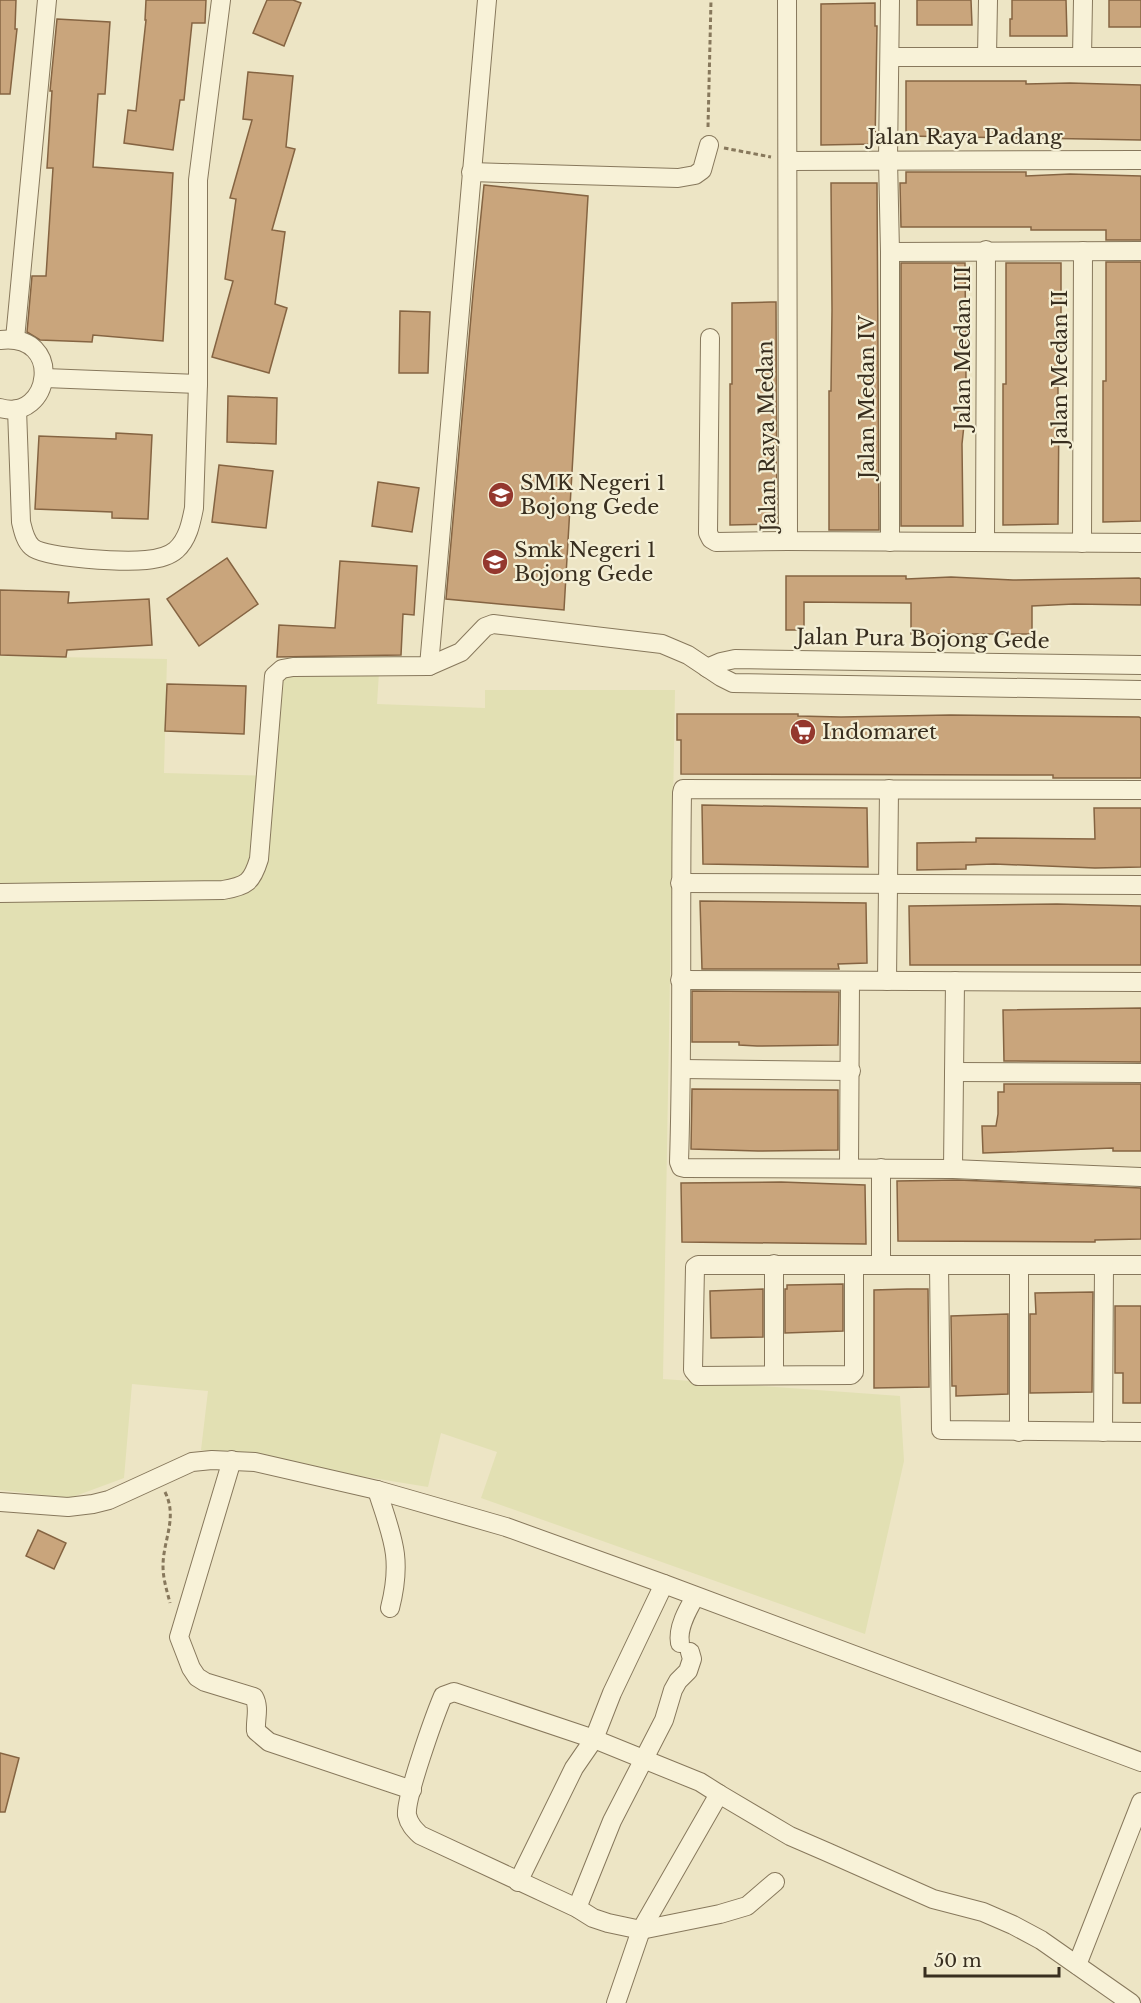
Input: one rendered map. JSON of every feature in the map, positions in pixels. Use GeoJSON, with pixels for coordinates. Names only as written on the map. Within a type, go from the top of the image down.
{"type":"FeatureCollection","features":[{"type":"Feature","properties":{"kind":"street"},"geometry":{"type":"LineString","coordinates":[[47,0],[8,339],[28,343],[38,352],[44,364],[45,378],[40,392],[30,403],[8,409],[21,522],[24,534],[32,547],[46,554],[60,557],[144,561],[163,558],[176,551],[190,526],[194,508],[198,384],[198,180],[221,0]]}},
{"type":"Feature","properties":{"kind":"street"},"geometry":{"type":"LineString","coordinates":[[429,666],[487,0]]}},
{"type":"Feature","properties":{"kind":"street","name":"Jalan Raya Medan"},"geometry":{"type":"LineString","coordinates":[[787,0],[788,541],[1141,543]]}},
{"type":"Feature","properties":{"kind":"street","name":"Jalan Medan IV"},"geometry":{"type":"LineString","coordinates":[[890,0],[888,159],[890,542]]}},
{"type":"Feature","properties":{"kind":"street"},"geometry":{"type":"LineString","coordinates":[[987,56],[988,0]]}},
{"type":"Feature","properties":{"kind":"street"},"geometry":{"type":"LineString","coordinates":[[1082,57],[1083,0]]}},
{"type":"Feature","properties":{"kind":"street"},"geometry":{"type":"LineString","coordinates":[[890,57],[1141,57]]}},
{"type":"Feature","properties":{"kind":"street"},"geometry":{"type":"LineString","coordinates":[[471,172],[678,178],[695,175],[702,170],[709,145]]}},
{"type":"Feature","properties":{"kind":"street","name":"Jalan Raya Padang"},"geometry":{"type":"LineString","coordinates":[[788,161],[1141,160]]}},
{"type":"Feature","properties":{"kind":"street"},"geometry":{"type":"LineString","coordinates":[[890,252],[986,250]]}},
{"type":"Feature","properties":{"kind":"street","name":"Jalan Medan III"},"geometry":{"type":"LineString","coordinates":[[985,542],[986,250],[1083,251]]}},
{"type":"Feature","properties":{"kind":"street"},"geometry":{"type":"LineString","coordinates":[[1083,251],[1141,251]]}},
{"type":"Feature","properties":{"kind":"street","name":"Jalan Medan II"},"geometry":{"type":"LineString","coordinates":[[1082,543],[1083,251]]}},
{"type":"Feature","properties":{"kind":"street"},"geometry":{"type":"LineString","coordinates":[[710,338],[708,533],[716,542],[788,541]]}},
{"type":"Feature","properties":{"kind":"street"},"geometry":{"type":"LineString","coordinates":[[45,378],[198,384]]}},
{"type":"Feature","properties":{"kind":"street"},"geometry":{"type":"LineString","coordinates":[[0,893],[223,890],[241,887],[254,877],[259,859],[274,676],[282,669],[293,668],[429,666],[461,652],[485,627],[493,624],[662,644],[688,655],[733,682],[1141,690]]}},
{"type":"Feature","properties":{"kind":"street","name":"Jalan Pura Bojong Gede"},"geometry":{"type":"LineString","coordinates":[[707,668],[735,659],[1141,665]]}},
{"type":"Feature","properties":{"kind":"street"},"geometry":{"type":"LineString","coordinates":[[1141,790],[683,789],[680,883],[682,1069],[679,1162],[681,1167],[953,1169],[1141,1177]]}},
{"type":"Feature","properties":{"kind":"street"},"geometry":{"type":"LineString","coordinates":[[888,981],[889,789]]}},
{"type":"Feature","properties":{"kind":"street"},"geometry":{"type":"LineString","coordinates":[[680,883],[1141,885]]}},
{"type":"Feature","properties":{"kind":"street"},"geometry":{"type":"LineString","coordinates":[[680,980],[1141,982]]}},
{"type":"Feature","properties":{"kind":"street"},"geometry":{"type":"LineString","coordinates":[[849,1168],[850,981]]}},
{"type":"Feature","properties":{"kind":"street"},"geometry":{"type":"LineString","coordinates":[[953,1169],[955,981]]}},
{"type":"Feature","properties":{"kind":"street"},"geometry":{"type":"LineString","coordinates":[[682,1069],[850,1071]]}},
{"type":"Feature","properties":{"kind":"street"},"geometry":{"type":"LineString","coordinates":[[954,1072],[1141,1073]]}},
{"type":"Feature","properties":{"kind":"street"},"geometry":{"type":"LineString","coordinates":[[881,1168],[881,1265]]}},
{"type":"Feature","properties":{"kind":"street"},"geometry":{"type":"LineString","coordinates":[[854,1265],[854,1372],[848,1376],[698,1376],[695,1374],[693,1370],[693,1271],[698,1265],[774,1264],[1141,1265]]}},
{"type":"Feature","properties":{"kind":"street"},"geometry":{"type":"LineString","coordinates":[[774,1264],[774,1375]]}},
{"type":"Feature","properties":{"kind":"street"},"geometry":{"type":"LineString","coordinates":[[939,1265],[941,1430],[1141,1432]]}},
{"type":"Feature","properties":{"kind":"street"},"geometry":{"type":"LineString","coordinates":[[1019,1265],[1019,1432]]}},
{"type":"Feature","properties":{"kind":"street"},"geometry":{"type":"LineString","coordinates":[[1103,1432],[1104,1265]]}},
{"type":"Feature","properties":{"kind":"street"},"geometry":{"type":"LineString","coordinates":[[232,1460],[179,1637],[191,1668],[205,1682],[254,1697],[258,1707],[256,1731],[268,1742],[412,1790]]}},
{"type":"Feature","properties":{"kind":"street"},"geometry":{"type":"LineString","coordinates":[[0,1502],[68,1507],[93,1504],[109,1500],[192,1462],[232,1460],[255,1462],[377,1490],[506,1527],[1141,1762]]}},
{"type":"Feature","properties":{"kind":"street"},"geometry":{"type":"LineString","coordinates":[[377,1490],[394,1541],[396,1555],[397,1572],[390,1608]]}},
{"type":"Feature","properties":{"kind":"street"},"geometry":{"type":"LineString","coordinates":[[518,1882],[570,1777],[594,1739],[612,1693],[664,1584]]}},
{"type":"Feature","properties":{"kind":"street"},"geometry":{"type":"LineString","coordinates":[[577,1908],[612,1821],[664,1720],[673,1690],[688,1671],[692,1659],[680,1634],[695,1597]]}},
{"type":"Feature","properties":{"kind":"street"},"geometry":{"type":"LineString","coordinates":[[775,1882],[747,1906],[720,1914],[641,1930],[593,1918],[577,1908],[420,1835],[410,1824],[407,1814],[412,1790],[443,1696],[454,1692],[594,1739],[700,1782],[790,1836],[933,1899],[983,1912],[1013,1925],[1041,1940],[1131,2003]]}},
{"type":"Feature","properties":{"kind":"street"},"geometry":{"type":"LineString","coordinates":[[616,2003],[641,1930],[719,1794]]}},
{"type":"Feature","properties":{"kind":"street"},"geometry":{"type":"LineString","coordinates":[[1077,1965],[1141,1802]]}},
{"type":"Feature","properties":{"kind":"path"},"geometry":{"type":"LineString","coordinates":[[711,0],[709,145],[788,161]]}},
{"type":"Feature","properties":{"kind":"path"},"geometry":{"type":"LineString","coordinates":[[157,1477],[170,1505],[170,1530],[163,1565],[171,1608]]}},
{"type":"Feature","properties":{"kind":"shaded area"},"geometry":{"type":"Polygon","coordinates":[[[0,656],[167,659],[164,773],[275,776],[280,662],[380,656],[377,704],[485,708],[485,690],[675,690],[663,1379],[900,1396],[904,1461],[865,1634],[481,1498],[497,1452],[441,1433],[428,1487],[201,1450],[208,1391],[132,1384],[124,1478],[70,1498],[0,1490],[0,656]]]}},
{"type":"Feature","properties":{"kind":"building"},"geometry":{"type":"Polygon","coordinates":[[[0,0],[16,0],[15,29],[17,29],[10,94],[0,94],[0,0]]]}},
{"type":"Feature","properties":{"kind":"building"},"geometry":{"type":"Polygon","coordinates":[[[146,0],[206,0],[205,23],[192,23],[184,100],[180,100],[173,150],[124,143],[128,110],[136,111],[146,0]]]}},
{"type":"Feature","properties":{"kind":"building"},"geometry":{"type":"Polygon","coordinates":[[[267,0],[293,0],[301,3],[284,46],[253,33],[267,0]]]}},
{"type":"Feature","properties":{"kind":"building"},"geometry":{"type":"Polygon","coordinates":[[[917,0],[971,0],[972,25],[917,25],[917,0]]]}},
{"type":"Feature","properties":{"kind":"building"},"geometry":{"type":"Polygon","coordinates":[[[1012,0],[1066,0],[1067,36],[1010,36],[1012,0]]]}},
{"type":"Feature","properties":{"kind":"building"},"geometry":{"type":"Polygon","coordinates":[[[1109,0],[1141,0],[1141,27],[1109,27],[1109,0]]]}},
{"type":"Feature","properties":{"kind":"building"},"geometry":{"type":"Polygon","coordinates":[[[875,3],[875,26],[877,26],[875,144],[821,145],[821,4],[875,3]]]}},
{"type":"Feature","properties":{"kind":"building"},"geometry":{"type":"Polygon","coordinates":[[[57,19],[110,22],[105,94],[98,94],[93,167],[173,173],[163,341],[93,335],[92,342],[40,340],[27,332],[32,276],[46,276],[53,168],[47,168],[52,91],[50,91],[57,19]]]}},
{"type":"Feature","properties":{"kind":"building"},"geometry":{"type":"Polygon","coordinates":[[[248,72],[293,76],[286,147],[295,149],[272,230],[285,232],[275,304],[287,308],[269,373],[212,357],[233,281],[225,279],[236,199],[230,198],[252,120],[243,119],[248,72]]]}},
{"type":"Feature","properties":{"kind":"building"},"geometry":{"type":"Polygon","coordinates":[[[906,81],[1026,81],[1026,84],[1141,85],[1141,140],[906,136],[906,81]]]}},
{"type":"Feature","properties":{"kind":"building"},"geometry":{"type":"Polygon","coordinates":[[[906,172],[1026,172],[1026,176],[1070,174],[1141,176],[1141,240],[1106,240],[1106,230],[1031,230],[1031,227],[901,227],[900,183],[906,183],[906,172]]]}},
{"type":"Feature","properties":{"kind":"building"},"geometry":{"type":"Polygon","coordinates":[[[831,183],[877,183],[879,530],[829,530],[831,183]]]}},
{"type":"Feature","properties":{"kind":"building"},"geometry":{"type":"Polygon","coordinates":[[[484,185],[588,196],[564,610],[446,599],[484,185]]]}},
{"type":"Feature","properties":{"kind":"building"},"geometry":{"type":"Polygon","coordinates":[[[1106,262],[1141,262],[1141,521],[1103,522],[1106,262]]]}},
{"type":"Feature","properties":{"kind":"building"},"geometry":{"type":"Polygon","coordinates":[[[901,263],[965,263],[966,380],[962,380],[963,526],[901,526],[901,263]]]}},
{"type":"Feature","properties":{"kind":"building"},"geometry":{"type":"Polygon","coordinates":[[[1006,263],[1061,263],[1058,524],[1003,525],[1006,263]]]}},
{"type":"Feature","properties":{"kind":"building"},"geometry":{"type":"Polygon","coordinates":[[[776,302],[777,524],[730,525],[732,303],[776,302]]]}},
{"type":"Feature","properties":{"kind":"building"},"geometry":{"type":"Polygon","coordinates":[[[400,311],[430,312],[428,373],[399,373],[400,311]]]}},
{"type":"Feature","properties":{"kind":"building"},"geometry":{"type":"Polygon","coordinates":[[[228,396],[277,398],[276,444],[227,442],[228,396]]]}},
{"type":"Feature","properties":{"kind":"building"},"geometry":{"type":"Polygon","coordinates":[[[116,433],[152,435],[148,519],[112,518],[112,512],[35,509],[39,436],[116,439],[116,433]]]}},
{"type":"Feature","properties":{"kind":"building"},"geometry":{"type":"Polygon","coordinates":[[[219,465],[273,471],[266,528],[212,522],[219,465]]]}},
{"type":"Feature","properties":{"kind":"building"},"geometry":{"type":"Polygon","coordinates":[[[378,482],[419,488],[412,532],[372,526],[378,482]]]}},
{"type":"Feature","properties":{"kind":"building"},"geometry":{"type":"Polygon","coordinates":[[[227,558],[258,604],[199,646],[167,599],[227,558]]]}},
{"type":"Feature","properties":{"kind":"building"},"geometry":{"type":"Polygon","coordinates":[[[340,561],[417,566],[414,615],[403,614],[401,655],[277,657],[279,625],[335,628],[340,561]]]}},
{"type":"Feature","properties":{"kind":"building"},"geometry":{"type":"Polygon","coordinates":[[[786,576],[906,576],[906,579],[951,577],[1013,580],[1139,578],[1141,579],[1141,605],[1032,606],[1032,634],[911,634],[911,603],[804,602],[804,630],[786,630],[786,576]]]}},
{"type":"Feature","properties":{"kind":"building"},"geometry":{"type":"Polygon","coordinates":[[[0,590],[69,592],[68,603],[149,599],[152,645],[67,650],[66,657],[0,655],[0,590]]]}},
{"type":"Feature","properties":{"kind":"building"},"geometry":{"type":"Polygon","coordinates":[[[167,684],[246,686],[244,734],[165,731],[167,684]]]}},
{"type":"Feature","properties":{"kind":"building"},"geometry":{"type":"Polygon","coordinates":[[[677,714],[798,714],[798,716],[841,717],[950,715],[1139,717],[1141,718],[1141,778],[1053,778],[1053,775],[681,774],[681,740],[677,740],[677,714]]]}},
{"type":"Feature","properties":{"kind":"building"},"geometry":{"type":"Polygon","coordinates":[[[702,805],[867,808],[868,867],[703,864],[702,805]]]}},
{"type":"Feature","properties":{"kind":"building"},"geometry":{"type":"Polygon","coordinates":[[[1094,808],[1141,808],[1141,867],[1095,868],[994,864],[966,865],[966,869],[917,870],[917,843],[976,842],[976,838],[1095,839],[1094,808]]]}},
{"type":"Feature","properties":{"kind":"building"},"geometry":{"type":"Polygon","coordinates":[[[700,901],[866,903],[867,963],[838,964],[839,969],[702,969],[700,901]]]}},
{"type":"Feature","properties":{"kind":"building"},"geometry":{"type":"Polygon","coordinates":[[[1057,904],[1141,906],[1141,965],[910,965],[909,906],[1057,904]]]}},
{"type":"Feature","properties":{"kind":"building"},"geometry":{"type":"Polygon","coordinates":[[[692,991],[839,992],[838,1045],[757,1046],[739,1045],[739,1042],[692,1042],[692,991]]]}},
{"type":"Feature","properties":{"kind":"building"},"geometry":{"type":"Polygon","coordinates":[[[1141,1008],[1141,1062],[1004,1061],[1003,1010],[1141,1008]]]}},
{"type":"Feature","properties":{"kind":"building"},"geometry":{"type":"Polygon","coordinates":[[[1004,1084],[1141,1084],[1141,1151],[1113,1151],[1113,1148],[983,1153],[982,1126],[996,1126],[998,1092],[1004,1092],[1004,1084]]]}},
{"type":"Feature","properties":{"kind":"building"},"geometry":{"type":"Polygon","coordinates":[[[692,1089],[838,1090],[838,1150],[691,1149],[692,1089]]]}},
{"type":"Feature","properties":{"kind":"building"},"geometry":{"type":"Polygon","coordinates":[[[958,1180],[1141,1188],[1141,1239],[1095,1240],[1095,1242],[898,1241],[897,1181],[958,1180]]]}},
{"type":"Feature","properties":{"kind":"building"},"geometry":{"type":"Polygon","coordinates":[[[781,1182],[865,1185],[866,1244],[682,1242],[681,1183],[781,1182]]]}},
{"type":"Feature","properties":{"kind":"building"},"geometry":{"type":"Polygon","coordinates":[[[843,1284],[843,1331],[785,1333],[785,1289],[787,1285],[843,1284]]]}},
{"type":"Feature","properties":{"kind":"building"},"geometry":{"type":"Polygon","coordinates":[[[763,1289],[763,1337],[711,1338],[710,1291],[763,1289]]]}},
{"type":"Feature","properties":{"kind":"building"},"geometry":{"type":"Polygon","coordinates":[[[928,1289],[929,1387],[874,1388],[874,1290],[928,1289]]]}},
{"type":"Feature","properties":{"kind":"building"},"geometry":{"type":"Polygon","coordinates":[[[1093,1292],[1092,1392],[1030,1393],[1030,1314],[1036,1314],[1035,1293],[1093,1292]]]}},
{"type":"Feature","properties":{"kind":"building"},"geometry":{"type":"Polygon","coordinates":[[[1115,1306],[1141,1306],[1141,1403],[1123,1403],[1123,1373],[1115,1373],[1115,1306]]]}},
{"type":"Feature","properties":{"kind":"building"},"geometry":{"type":"Polygon","coordinates":[[[1008,1314],[1008,1394],[956,1396],[956,1386],[952,1386],[951,1316],[1008,1314]]]}},
{"type":"Feature","properties":{"kind":"building"},"geometry":{"type":"Polygon","coordinates":[[[38,1530],[66,1543],[54,1569],[26,1556],[38,1530]]]}},
{"type":"Feature","properties":{"kind":"building"},"geometry":{"type":"Polygon","coordinates":[[[0,1753],[19,1758],[5,1812],[0,1812],[0,1753]]]}},
{"type":"Feature","properties":{"kind":"place","name":"SMK Negeri 1 Bojong Gede"},"geometry":{"type":"Point","coordinates":[501,495]}},
{"type":"Feature","properties":{"kind":"place","name":"Smk Negeri 1 Bojong Gede"},"geometry":{"type":"Point","coordinates":[495,562]}},
{"type":"Feature","properties":{"kind":"place","name":"Indomaret"},"geometry":{"type":"Point","coordinates":[803,732]}}]}
